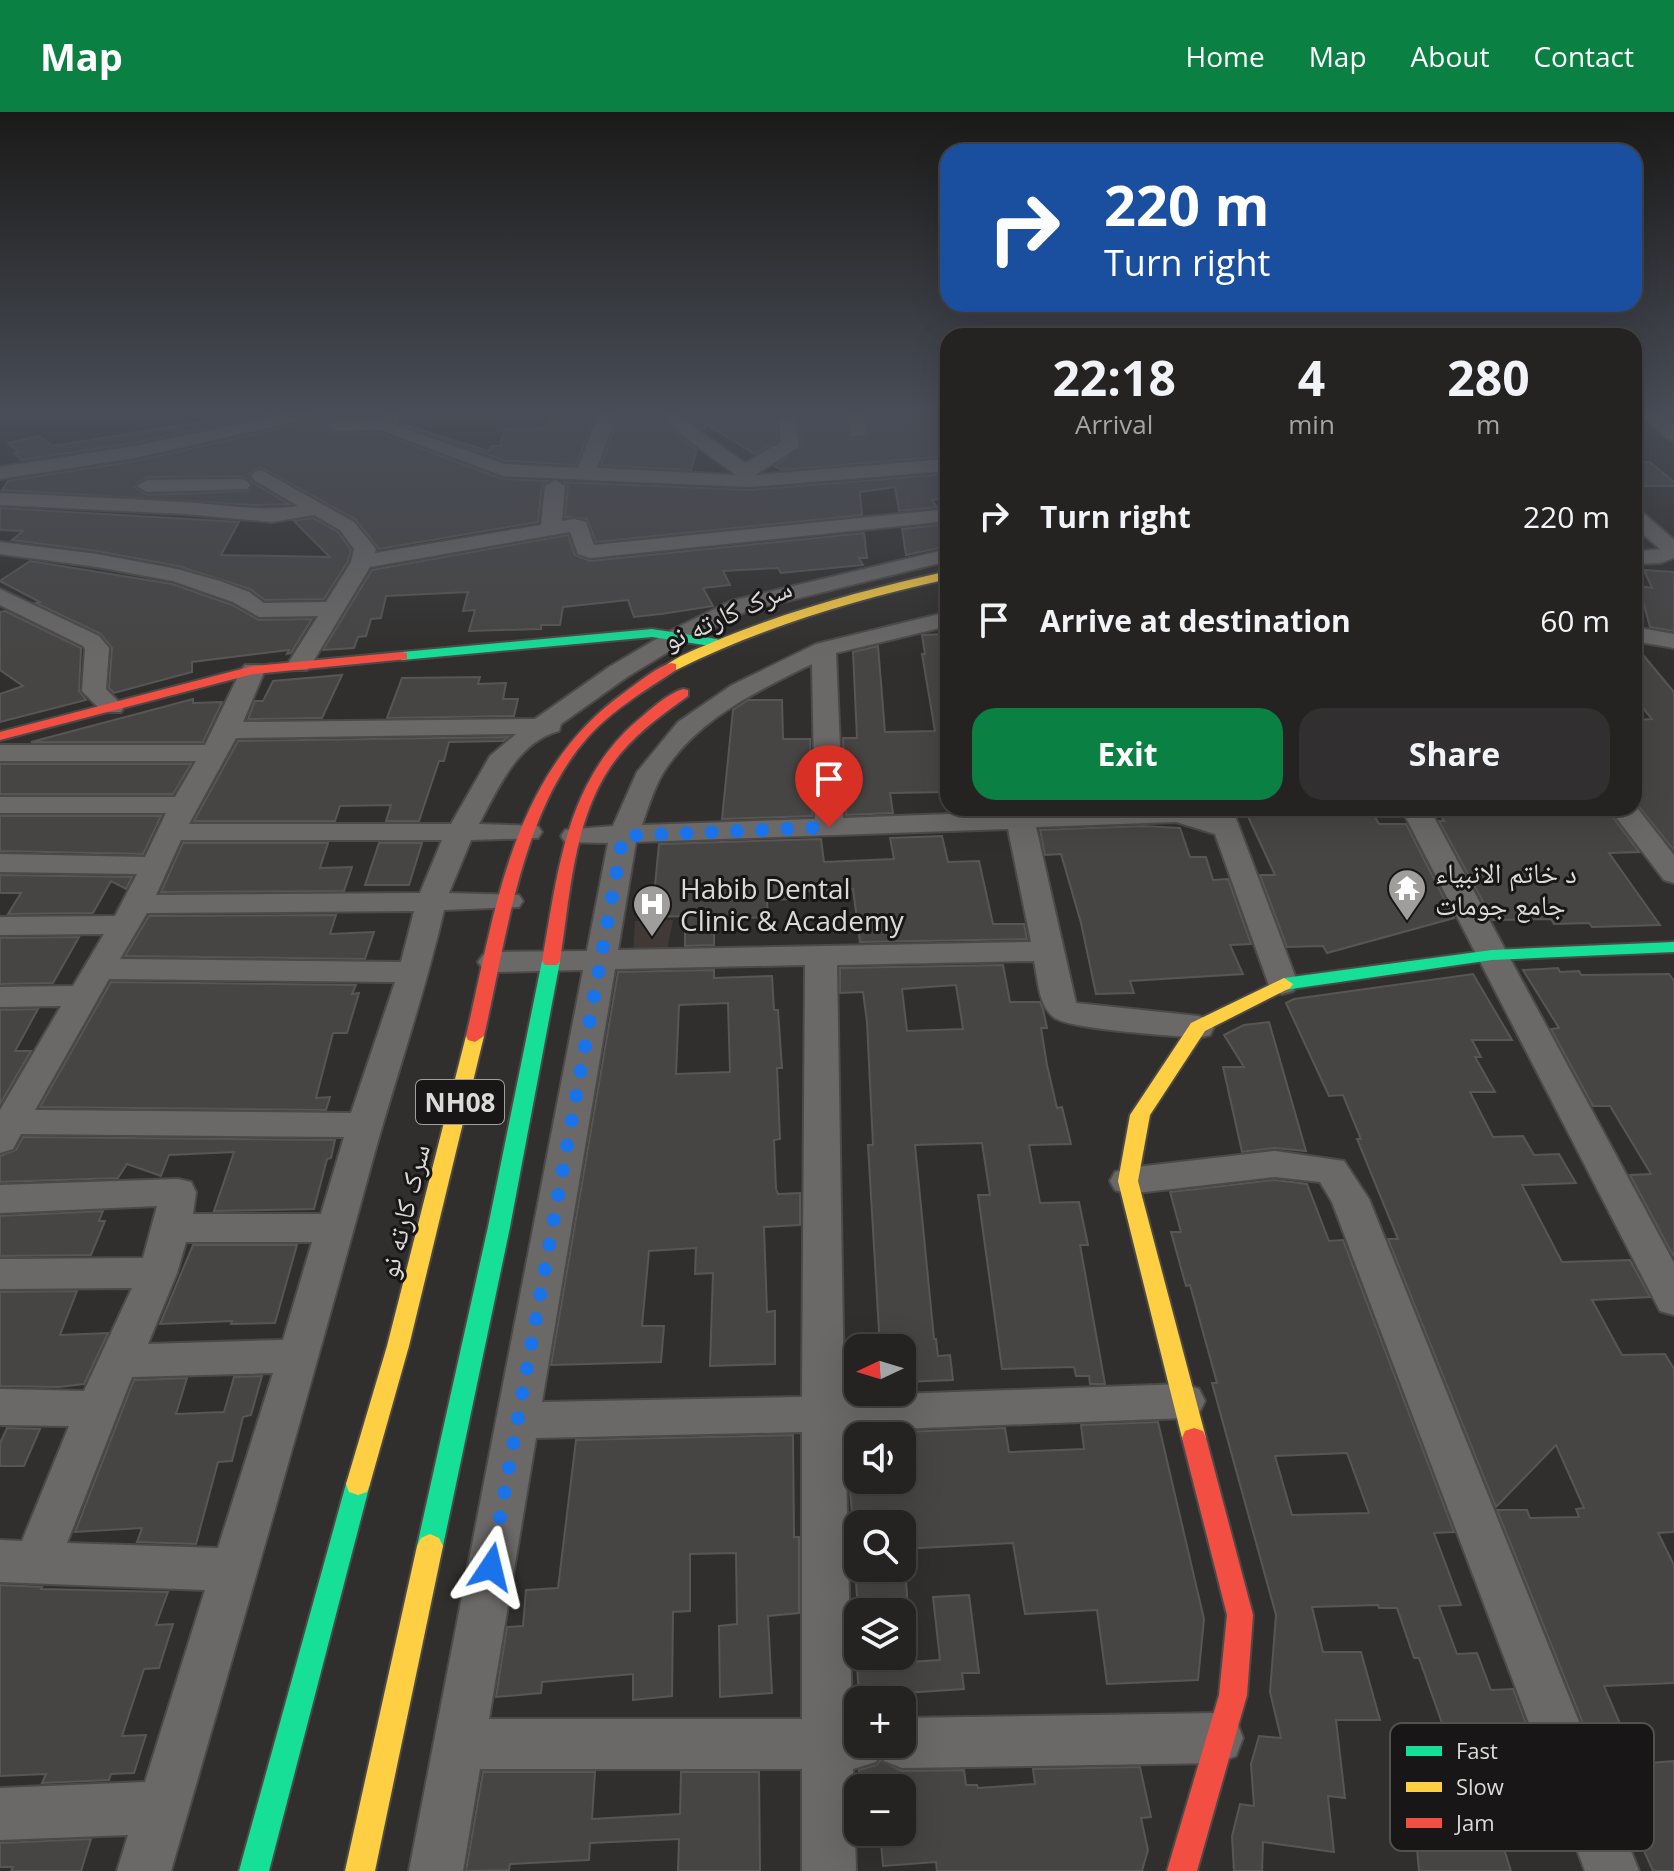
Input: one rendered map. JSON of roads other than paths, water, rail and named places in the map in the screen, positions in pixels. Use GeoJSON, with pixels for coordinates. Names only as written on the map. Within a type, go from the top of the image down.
{"type":"FeatureCollection","features":[{"type":"Feature","properties":{"kind":"main road","name":"سرک کارته نو"},"geometry":{"type":"LineString","coordinates":[[254,1871],[335,1562],[398,1346],[508,901],[528,832],[549,781],[590,725],[661,673],[717,643],[815,605],[940,577]]}},
{"type":"Feature","properties":{"kind":"main road","name":"سرک کارته نو"},"geometry":{"type":"LineString","coordinates":[[770,644],[871,607],[940,592]]}},
{"type":"Feature","properties":{"kind":"main road"},"geometry":{"type":"LineString","coordinates":[[0,736],[253,670],[652,633],[717,643]]}},
{"type":"Feature","properties":{"kind":"main road","name":"سرک کارته نو"},"geometry":{"type":"LineString","coordinates":[[360,1871],[499,1227],[575,836],[592,786],[617,750],[645,720],[703,680]]}},
{"type":"Feature","properties":{"kind":"main road"},"geometry":{"type":"LineString","coordinates":[[1182,1871],[1218,1738],[1233,1695],[1240,1615],[1128,1181],[1140,1115],[1198,1027],[1282,984],[1492,955],[1674,947]]}},
{"type":"Feature","properties":{"kind":"street"},"geometry":{"type":"LineString","coordinates":[[293,495],[347,526],[365,549],[362,562],[299,665]]}},
{"type":"Feature","properties":{"kind":"street"},"geometry":{"type":"LineString","coordinates":[[551,528],[554,495]]}},
{"type":"Feature","properties":{"kind":"street"},"geometry":{"type":"LineString","coordinates":[[0,499],[185,508],[272,516],[317,509]]}},
{"type":"Feature","properties":{"kind":"street"},"geometry":{"type":"LineString","coordinates":[[362,562],[551,528],[579,526],[585,550],[590,552],[940,516]]}},
{"type":"Feature","properties":{"kind":"street"},"geometry":{"type":"LineString","coordinates":[[1642,522],[1673,550]]}},
{"type":"Feature","properties":{"kind":"street"},"geometry":{"type":"LineString","coordinates":[[0,548],[108,561],[159,572],[249,598],[259,610],[331,609]]}},
{"type":"Feature","properties":{"kind":"street"},"geometry":{"type":"LineString","coordinates":[[1642,551],[1673,550]]}},
{"type":"Feature","properties":{"kind":"street"},"geometry":{"type":"LineString","coordinates":[[1642,558],[1660,557],[1673,550]]}},
{"type":"Feature","properties":{"kind":"street"},"geometry":{"type":"LineString","coordinates":[[144,1871],[236,1570],[365,1125],[414,972],[431,901],[460,832],[499,762],[541,726],[618,672],[678,636],[739,606],[940,557]]}},
{"type":"Feature","properties":{"kind":"street"},"geometry":{"type":"LineString","coordinates":[[0,596],[91,641],[97,648],[94,691],[112,707]]}},
{"type":"Feature","properties":{"kind":"street"},"geometry":{"type":"LineString","coordinates":[[436,1871],[623,836],[650,772],[687,727],[741,690],[824,649],[940,621]]}},
{"type":"Feature","properties":{"kind":"street"},"geometry":{"type":"LineString","coordinates":[[1642,636],[1673,642]]}},
{"type":"Feature","properties":{"kind":"street"},"geometry":{"type":"LineString","coordinates":[[824,649],[829,827]]}},
{"type":"Feature","properties":{"kind":"street"},"geometry":{"type":"LineString","coordinates":[[6,1131],[131,914],[221,741],[253,670]]}},
{"type":"Feature","properties":{"kind":"street"},"geometry":{"type":"LineString","coordinates":[[0,753],[590,725]]}},
{"type":"Feature","properties":{"kind":"street"},"geometry":{"type":"LineString","coordinates":[[0,805],[178,819],[460,832],[528,832]]}},
{"type":"Feature","properties":{"kind":"street"},"geometry":{"type":"LineString","coordinates":[[575,836],[829,827],[989,816]]}},
{"type":"Feature","properties":{"kind":"street"},"geometry":{"type":"LineString","coordinates":[[1018,816],[1046,951],[1058,1000],[1065,1010],[1076,1014],[1198,1027]]}},
{"type":"Feature","properties":{"kind":"street"},"geometry":{"type":"LineString","coordinates":[[1200,816],[1223,818],[1282,984]]}},
{"type":"Feature","properties":{"kind":"street"},"geometry":{"type":"LineString","coordinates":[[1419,816],[1674,1300]]}},
{"type":"Feature","properties":{"kind":"street"},"geometry":{"type":"LineString","coordinates":[[1629,816],[1674,874]]}},
{"type":"Feature","properties":{"kind":"street"},"geometry":{"type":"LineString","coordinates":[[0,863],[155,866]]}},
{"type":"Feature","properties":{"kind":"street"},"geometry":{"type":"LineString","coordinates":[[0,926],[131,914],[431,901],[508,901]]}},
{"type":"Feature","properties":{"kind":"street"},"geometry":{"type":"LineString","coordinates":[[494,962],[1046,951]]}},
{"type":"Feature","properties":{"kind":"street"},"geometry":{"type":"LineString","coordinates":[[821,957],[823,1414],[843,1744],[829,1871]]}},
{"type":"Feature","properties":{"kind":"street"},"geometry":{"type":"LineString","coordinates":[[0,997],[91,982],[414,972]]}},
{"type":"Feature","properties":{"kind":"street"},"geometry":{"type":"LineString","coordinates":[[6,1131],[365,1125]]}},
{"type":"Feature","properties":{"kind":"street"},"geometry":{"type":"LineString","coordinates":[[1128,1181],[1275,1164],[1331,1170],[1350,1199],[1554,1723]]}},
{"type":"Feature","properties":{"kind":"street"},"geometry":{"type":"LineString","coordinates":[[0,1199],[178,1192],[174,1228],[120,1361],[18,1562],[236,1570]]}},
{"type":"Feature","properties":{"kind":"street"},"geometry":{"type":"LineString","coordinates":[[174,1228],[337,1228]]}},
{"type":"Feature","properties":{"kind":"street"},"geometry":{"type":"LineString","coordinates":[[0,1274],[158,1273]]}},
{"type":"Feature","properties":{"kind":"street"},"geometry":{"type":"LineString","coordinates":[[120,1361],[299,1356]]}},
{"type":"Feature","properties":{"kind":"street"},"geometry":{"type":"LineString","coordinates":[[518,1420],[823,1414],[1184,1401]]}},
{"type":"Feature","properties":{"kind":"street"},"geometry":{"type":"LineString","coordinates":[[0,1407],[97,1409]]}},
{"type":"Feature","properties":{"kind":"street"},"geometry":{"type":"LineString","coordinates":[[916,1743],[1218,1738]]}},
{"type":"Feature","properties":{"kind":"street"},"geometry":{"type":"LineString","coordinates":[[459,1744],[843,1744]]}},
{"type":"Feature","properties":{"kind":"street"},"geometry":{"type":"LineString","coordinates":[[0,1814],[162,1808]]}},
{"type":"Feature","properties":{"kind":"street"},"geometry":{"type":"LineString","coordinates":[[1604,1851],[1612,1871]]}},
{"type":"Feature","properties":{"kind":"place","name":"د خاتم الانبیاء جامع جومات"},"geometry":{"type":"Point","coordinates":[1407,922]}},
{"type":"Feature","properties":{"kind":"place","name":"Habib Dental Clinic & Academy"},"geometry":{"type":"Point","coordinates":[652,938]}}]}
